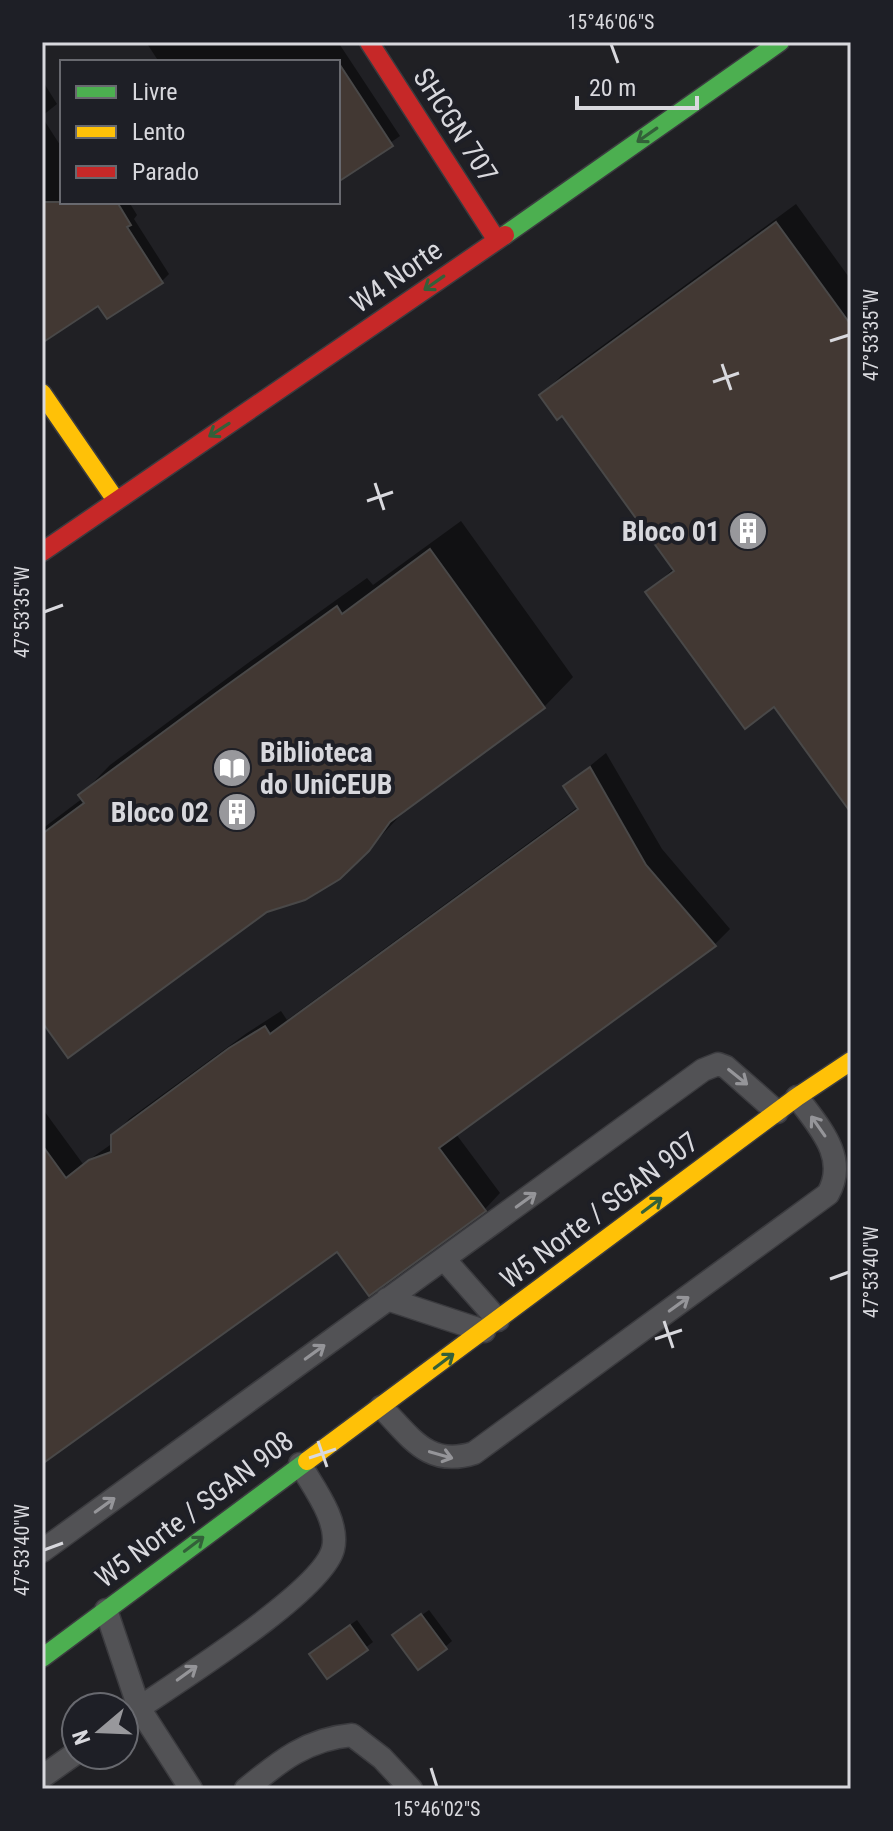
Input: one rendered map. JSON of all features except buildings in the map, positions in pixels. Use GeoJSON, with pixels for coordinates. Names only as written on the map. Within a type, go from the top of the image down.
{"type":"FeatureCollection","features":[{"type":"Feature","properties":{"kind":"main road","name":"SHCGN 707"},"geometry":{"type":"LineString","coordinates":[[369,42],[496,239]]}},
{"type":"Feature","properties":{"kind":"main road","name":"W4 Norte"},"geometry":{"type":"LineString","coordinates":[[42,552],[115,499],[313,368],[780,42]]}},
{"type":"Feature","properties":{"kind":"main road"},"geometry":{"type":"LineString","coordinates":[[42,393],[115,499]]}},
{"type":"Feature","properties":{"kind":"main road","name":"W5 Norte / SGAN 907"},"geometry":{"type":"LineString","coordinates":[[381,1407],[797,1097],[851,1061]]}},
{"type":"Feature","properties":{"kind":"main road","name":"W5 Norte / SGAN 908"},"geometry":{"type":"LineString","coordinates":[[42,1658],[381,1407]]}},
{"type":"Feature","properties":{"kind":"lane"},"geometry":{"type":"LineString","coordinates":[[42,1551],[710,1066],[726,1067],[777,1112]]}},
{"type":"Feature","properties":{"kind":"lane"},"geometry":{"type":"LineString","coordinates":[[381,1407],[424,1450],[454,1459],[474,1453],[828,1194],[835,1182],[832,1147],[797,1097]]}},
{"type":"Feature","properties":{"kind":"lane"},"geometry":{"type":"LineString","coordinates":[[444,1259],[491,1325]]}},
{"type":"Feature","properties":{"kind":"lane"},"geometry":{"type":"LineString","coordinates":[[387,1299],[491,1325]]}},
{"type":"Feature","properties":{"kind":"lane"},"geometry":{"type":"LineString","coordinates":[[140,1707],[296,1595],[325,1568],[334,1546],[329,1517],[300,1464]]}},
{"type":"Feature","properties":{"kind":"lane"},"geometry":{"type":"LineString","coordinates":[[106,1610],[126,1691]]}},
{"type":"Feature","properties":{"kind":"lane"},"geometry":{"type":"LineString","coordinates":[[140,1723],[191,1789]]}},
{"type":"Feature","properties":{"kind":"lane"},"geometry":{"type":"LineString","coordinates":[[246,1789],[295,1750],[329,1738],[352,1735],[382,1758],[411,1789]]}},
{"type":"Feature","properties":{"kind":"lane"},"geometry":{"type":"LineString","coordinates":[[42,1777],[60,1764]]}},
{"type":"Feature","properties":{"kind":"traffic: fast"},"geometry":{"type":"LineString","coordinates":[[505,235],[780,42]]}},
{"type":"Feature","properties":{"kind":"traffic: fast"},"geometry":{"type":"LineString","coordinates":[[42,1658],[307,1461]]}},
{"type":"Feature","properties":{"kind":"traffic: slow"},"geometry":{"type":"LineString","coordinates":[[42,393],[115,499]]}},
{"type":"Feature","properties":{"kind":"traffic: slow"},"geometry":{"type":"LineString","coordinates":[[307,1461],[797,1097],[851,1061]]}},
{"type":"Feature","properties":{"kind":"traffic: jam"},"geometry":{"type":"LineString","coordinates":[[369,42],[496,239]]}},
{"type":"Feature","properties":{"kind":"traffic: jam"},"geometry":{"type":"LineString","coordinates":[[42,552],[505,235]]}},
{"type":"Feature","properties":{"kind":"place","name":"Bloco 01"},"geometry":{"type":"Point","coordinates":[748,531]}},
{"type":"Feature","properties":{"kind":"place","name":"Biblioteca do UniCEUB"},"geometry":{"type":"Point","coordinates":[232,768]}},
{"type":"Feature","properties":{"kind":"place","name":"Bloco 02"},"geometry":{"type":"Point","coordinates":[237,812]}}]}
